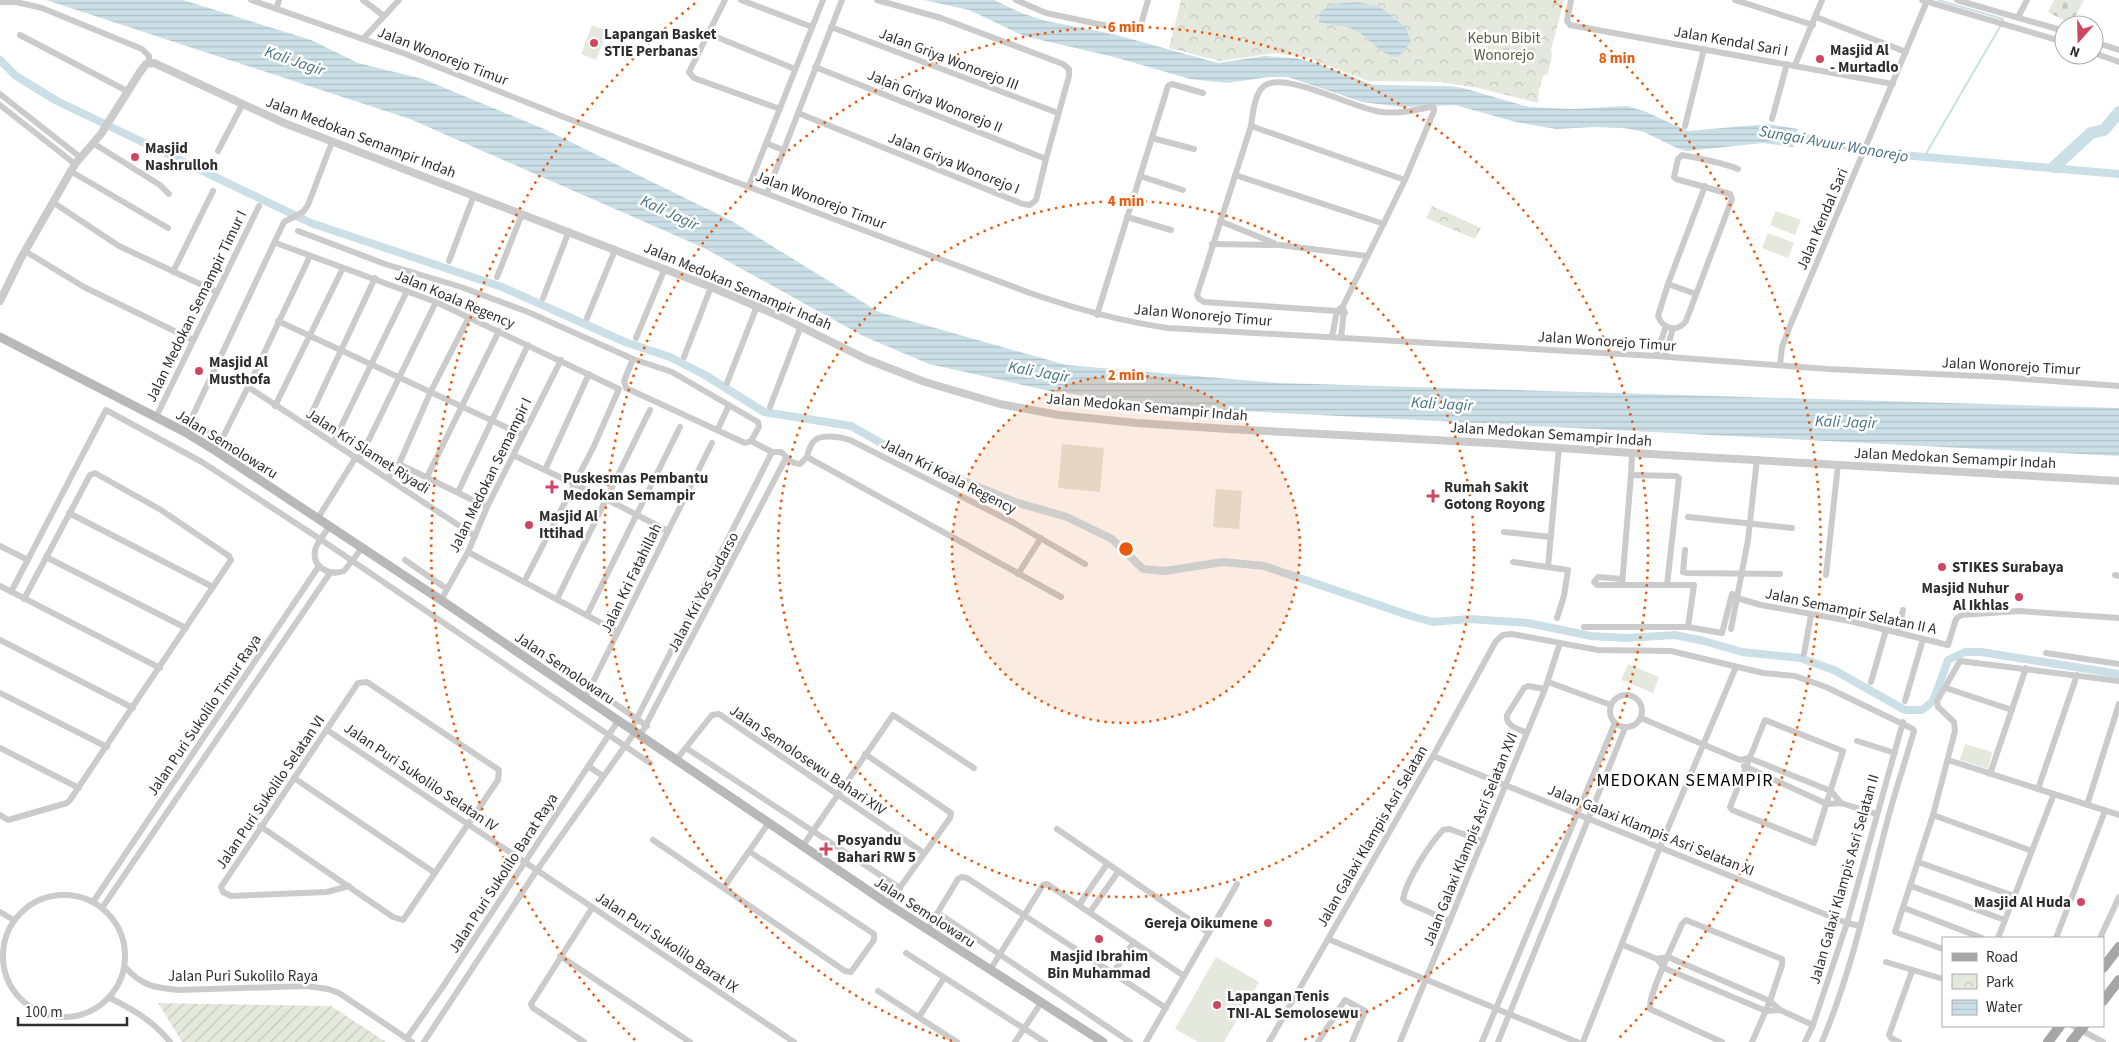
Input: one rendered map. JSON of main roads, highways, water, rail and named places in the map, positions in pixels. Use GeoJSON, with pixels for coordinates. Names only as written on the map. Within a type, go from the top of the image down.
{"type":"FeatureCollection","features":[{"type":"Feature","properties":{"kind":"main road","name":"Jalan Semolowaru"},"geometry":{"type":"LineString","coordinates":[[0,337],[185,432],[216,451],[318,518],[361,550],[441,600],[585,698],[632,737],[676,760],[765,829],[802,847],[990,970],[1038,1008],[1103,1042]]}},
{"type":"Feature","properties":{"kind":"main road"},"geometry":{"type":"LineString","coordinates":[[2104,967],[2119,948]]}},
{"type":"Feature","properties":{"kind":"main road"},"geometry":{"type":"LineString","coordinates":[[2104,1000],[2119,980]]}},
{"type":"Feature","properties":{"kind":"main road"},"geometry":{"type":"LineString","coordinates":[[2048,1042],[2059,1027]]}},
{"type":"Feature","properties":{"kind":"main road"},"geometry":{"type":"LineString","coordinates":[[2071,1042],[2079,1027]]}},
{"type":"Feature","properties":{"kind":"water","name":"Kali Jagir"},"geometry":{"type":"Polygon","coordinates":[[[46,0],[183,0],[311,40],[358,63],[423,79],[544,129],[730,220],[879,312],[1066,365],[1279,383],[2119,408],[2119,456],[1165,407],[1050,391],[929,364],[863,336],[704,248],[410,119],[46,0]]]}},
{"type":"Feature","properties":{"kind":"water","name":"Sungai Avuur Wonorejo"},"geometry":{"type":"Polygon","coordinates":[[[924,0],[994,0],[1021,13],[1046,21],[1113,34],[1218,63],[1264,56],[1295,58],[1316,63],[1373,85],[1450,86],[1529,107],[1574,109],[1627,106],[1644,111],[1688,131],[1768,124],[1798,129],[1793,147],[1763,143],[1687,151],[1644,132],[1624,128],[1556,129],[1516,122],[1455,105],[1401,107],[1362,102],[1288,77],[1269,77],[1227,83],[1190,79],[1114,57],[1024,36],[969,10],[924,0]]]}},
{"type":"Feature","properties":{"kind":"water"},"geometry":{"type":"Polygon","coordinates":[[[1356,2],[1378,6],[1406,28],[1411,42],[1398,57],[1384,52],[1354,30],[1344,26],[1319,22],[1320,12],[1334,4],[1356,2]]]}},
{"type":"Feature","properties":{"kind":"waterway"},"geometry":{"type":"LineString","coordinates":[[1938,0],[2003,19],[2003,21]]}},
{"type":"Feature","properties":{"kind":"waterway"},"geometry":{"type":"LineString","coordinates":[[1924,157],[2001,25]]}},
{"type":"Feature","properties":{"kind":"waterway"},"geometry":{"type":"LineString","coordinates":[[0,60],[16,76],[57,101],[311,223],[502,287],[625,342],[670,357],[705,375],[764,412],[851,426],[890,448],[959,479],[1015,502],[1067,517],[1112,539],[1143,569],[1165,571],[1223,562],[1264,566],[1433,622],[1469,619],[1528,623],[1591,636],[1626,638],[1675,635],[1742,652],[1800,658],[1834,670],[1905,710],[1922,710],[1933,701],[1948,660],[1965,652],[1981,652],[2119,674]]}},
{"type":"Feature","properties":{"kind":"waterway"},"geometry":{"type":"LineString","coordinates":[[2054,167],[2091,133],[2104,130],[2119,112]]}},
{"type":"Feature","properties":{"kind":"waterway","name":"Sungai Avuur Wonorejo"},"geometry":{"type":"LineString","coordinates":[[1787,134],[1879,153],[2119,174]]}},
{"type":"Feature","properties":{"kind":"place","name":"Lapangan Basket STIE Perbanas"},"geometry":{"type":"Point","coordinates":[594,43]}},
{"type":"Feature","properties":{"kind":"place","name":"Masjid Al - Murtadlo"},"geometry":{"type":"Point","coordinates":[1820,59]}},
{"type":"Feature","properties":{"kind":"place","name":"Masjid Nashrulloh"},"geometry":{"type":"Point","coordinates":[135,157]}},
{"type":"Feature","properties":{"kind":"place","name":"Masjid Al Musthofa"},"geometry":{"type":"Point","coordinates":[199,371]}},
{"type":"Feature","properties":{"kind":"place","name":"Puskesmas Pembantu Medokan Semampir"},"geometry":{"type":"Point","coordinates":[552,487]}},
{"type":"Feature","properties":{"kind":"place","name":"Rumah Sakit Gotong Royong"},"geometry":{"type":"Point","coordinates":[1433,496]}},
{"type":"Feature","properties":{"kind":"place","name":"Masjid Al Ittihad"},"geometry":{"type":"Point","coordinates":[529,525]}},
{"type":"Feature","properties":{"kind":"place","name":"STIKES Surabaya"},"geometry":{"type":"Point","coordinates":[1942,567]}},
{"type":"Feature","properties":{"kind":"place","name":"Masjid Nuhur Al Ikhlas"},"geometry":{"type":"Point","coordinates":[2019,597]}},
{"type":"Feature","properties":{"kind":"place","name":"Posyandu Bahari RW 5"},"geometry":{"type":"Point","coordinates":[826,849]}},
{"type":"Feature","properties":{"kind":"place","name":"Masjid Al Huda"},"geometry":{"type":"Point","coordinates":[2081,902]}},
{"type":"Feature","properties":{"kind":"place","name":"Gereja Oikumene"},"geometry":{"type":"Point","coordinates":[1268,923]}},
{"type":"Feature","properties":{"kind":"place","name":"Masjid Ibrahim Bin Muhammad"},"geometry":{"type":"Point","coordinates":[1099,939]}},
{"type":"Feature","properties":{"kind":"place","name":"Lapangan Tenis TNI-AL Semolosewu"},"geometry":{"type":"Point","coordinates":[1217,1005]}},
{"type":"Feature","properties":{"kind":"district","name":"MEDOKAN SEMAMPIR"},"geometry":{"type":"Point","coordinates":[1685,780]}},
{"type":"Feature","properties":{"kind":"park label","name":"Kebun Bibit Wonorejo"},"geometry":{"type":"Point","coordinates":[1504,46]}}]}
